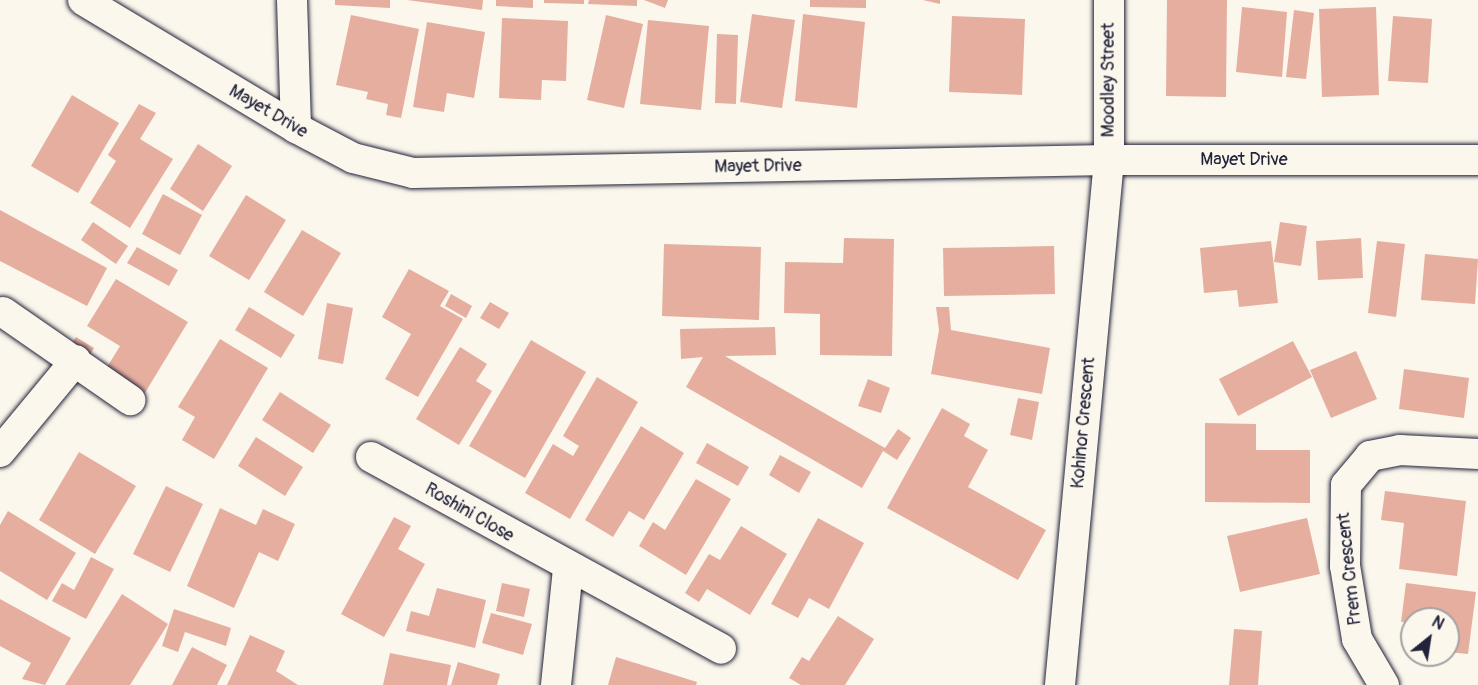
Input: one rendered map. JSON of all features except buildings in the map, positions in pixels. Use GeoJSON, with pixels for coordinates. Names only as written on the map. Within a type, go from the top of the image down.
{"type":"FeatureCollection","features":[{"type":"Feature","properties":{"kind":"street","name":"Mayet Drive"},"geometry":{"type":"LineString","coordinates":[[83,0],[296,128],[353,158],[413,173],[1109,160],[1478,160]]}},
{"type":"Feature","properties":{"kind":"street"},"geometry":{"type":"LineString","coordinates":[[292,0],[296,128]]}},
{"type":"Feature","properties":{"kind":"street","name":"Moodley Street"},"geometry":{"type":"LineString","coordinates":[[1109,0],[1109,160]]}},
{"type":"Feature","properties":{"kind":"street","name":"Kohinor Crescent"},"geometry":{"type":"LineString","coordinates":[[1060,685],[1109,160]]}},
{"type":"Feature","properties":{"kind":"street"},"geometry":{"type":"LineString","coordinates":[[3,312],[76,360],[130,400]]}},
{"type":"Feature","properties":{"kind":"street"},"geometry":{"type":"LineString","coordinates":[[0,452],[76,360]]}},
{"type":"Feature","properties":{"kind":"street","name":"Prem Crescent"},"geometry":{"type":"LineString","coordinates":[[1384,685],[1357,639],[1345,566],[1347,485],[1370,456],[1400,450],[1478,454]]}},
{"type":"Feature","properties":{"kind":"street","name":"Roshini Close"},"geometry":{"type":"LineString","coordinates":[[371,457],[568,569],[721,649]]}},
{"type":"Feature","properties":{"kind":"street"},"geometry":{"type":"LineString","coordinates":[[556,685],[568,569]]}}]}
